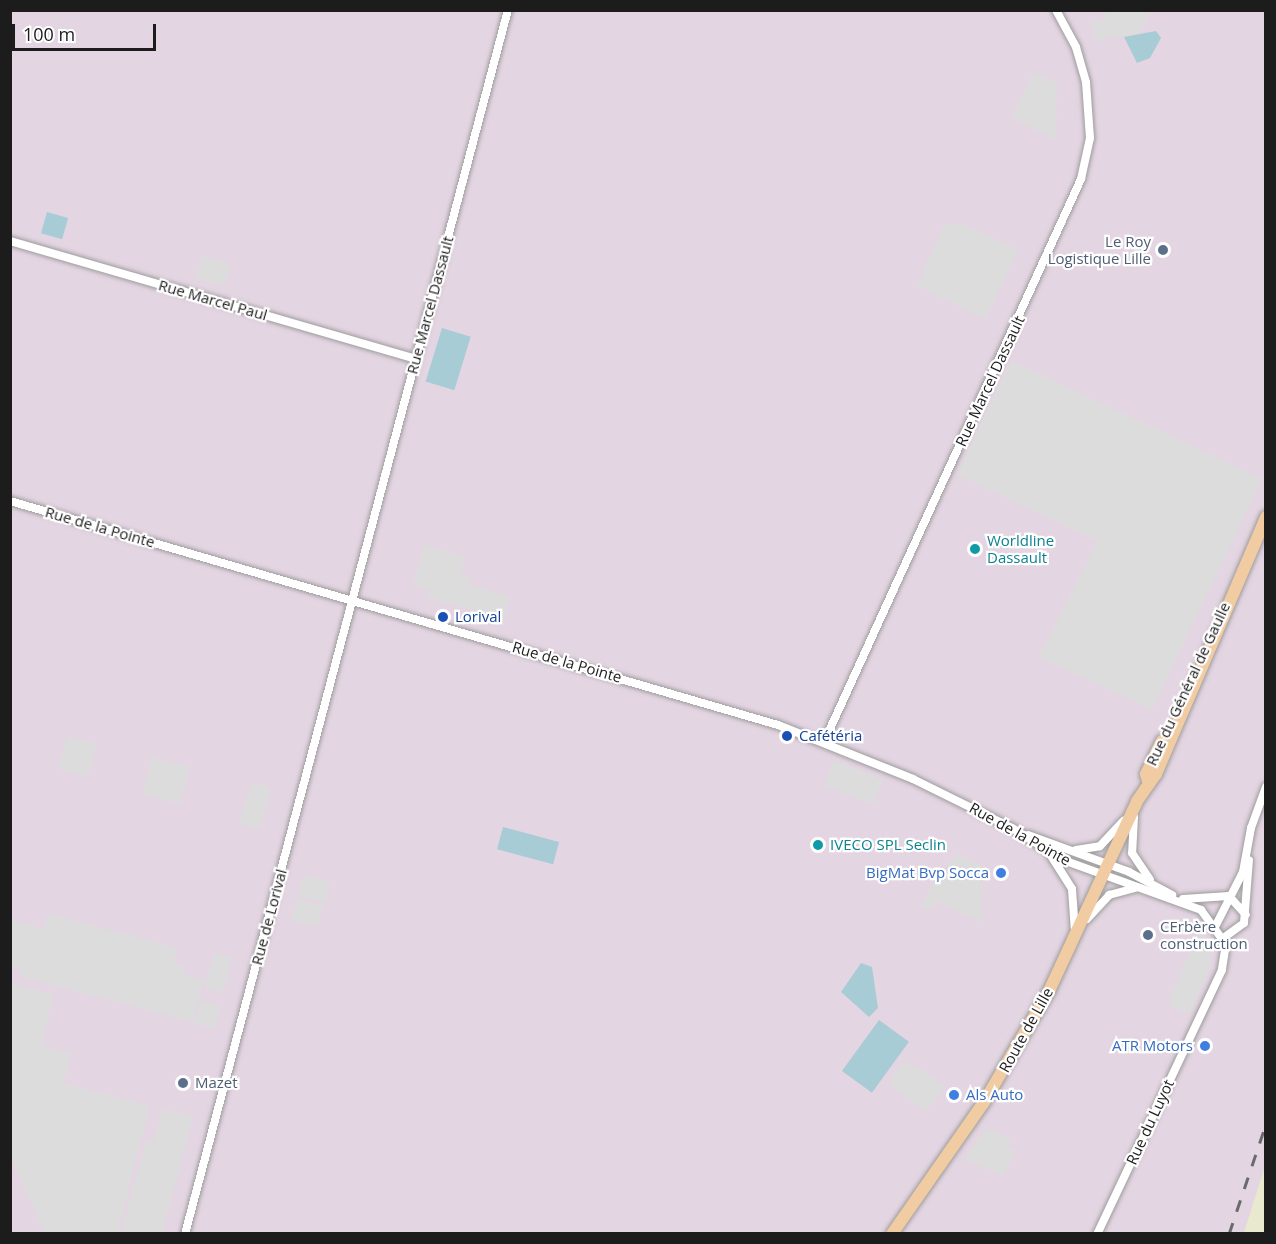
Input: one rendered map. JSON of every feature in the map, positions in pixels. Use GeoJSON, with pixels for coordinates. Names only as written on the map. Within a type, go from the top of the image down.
{"type":"FeatureCollection","features":[{"type":"Feature","properties":{"kind":"main road","name":"Rue du Général de Gaulle"},"geometry":{"type":"LineString","coordinates":[[1106,870],[1148,781],[1146,774],[1266,517]]}},
{"type":"Feature","properties":{"kind":"main road","name":"Route de Lille"},"geometry":{"type":"LineString","coordinates":[[892,1233],[999,1078],[1072,943],[1106,870]]}},
{"type":"Feature","properties":{"kind":"street","name":"Rue Marcel Dassault"},"geometry":{"type":"LineString","coordinates":[[352,600],[508,10]]}},
{"type":"Feature","properties":{"kind":"street","name":"Rue Marcel Dassault"},"geometry":{"type":"LineString","coordinates":[[824,742],[1080,179],[1090,138],[1086,82],[1072,38],[1056,10]]}},
{"type":"Feature","properties":{"kind":"street","name":"Rue Marcel Paul"},"geometry":{"type":"LineString","coordinates":[[10,241],[416,359]]}},
{"type":"Feature","properties":{"kind":"street","name":"Rue de la Pointe"},"geometry":{"type":"LineString","coordinates":[[10,501],[691,698],[824,742],[898,772],[1018,831],[1048,853],[1106,870]]}},
{"type":"Feature","properties":{"kind":"street","name":"Rue de Lorival"},"geometry":{"type":"LineString","coordinates":[[185,1233],[352,600]]}},
{"type":"Feature","properties":{"kind":"street"},"geometry":{"type":"LineString","coordinates":[[1216,925],[1229,896],[1241,878],[1266,787]]}},
{"type":"Feature","properties":{"kind":"street"},"geometry":{"type":"LineString","coordinates":[[1062,848],[1083,850],[1100,846],[1137,801]]}},
{"type":"Feature","properties":{"kind":"street"},"geometry":{"type":"LineString","coordinates":[[1137,801],[1130,846],[1134,859],[1152,882],[1176,898],[1201,900],[1229,896]]}},
{"type":"Feature","properties":{"kind":"street"},"geometry":{"type":"LineString","coordinates":[[1018,831],[1062,848],[1106,870],[1152,882]]}},
{"type":"Feature","properties":{"kind":"street"},"geometry":{"type":"LineString","coordinates":[[1222,939],[1241,928],[1246,915],[1249,845]]}},
{"type":"Feature","properties":{"kind":"street"},"geometry":{"type":"LineString","coordinates":[[1048,853],[1068,881],[1074,900],[1072,943]]}},
{"type":"Feature","properties":{"kind":"street","name":"Rue du Luyot"},"geometry":{"type":"LineString","coordinates":[[1097,1233],[1218,980],[1225,957],[1222,939],[1216,925],[1201,910],[1176,898],[1139,888],[1106,870]]}},
{"type":"Feature","properties":{"kind":"street"},"geometry":{"type":"LineString","coordinates":[[1072,943],[1103,899],[1139,888]]}},
{"type":"Feature","properties":{"kind":"street"},"geometry":{"type":"LineString","coordinates":[[1229,896],[1246,915]]}},
{"type":"Feature","properties":{"kind":"shaded area"},"geometry":{"type":"Polygon","coordinates":[[[1106,10],[1150,11],[1140,33],[1095,41],[1091,22],[1107,19],[1106,10]]]}},
{"type":"Feature","properties":{"kind":"shaded area"},"geometry":{"type":"Polygon","coordinates":[[[10,11],[1265,11],[1266,1166],[1244,1233],[11,1233],[10,11]]]}},
{"type":"Feature","properties":{"kind":"shaded area"},"geometry":{"type":"Polygon","coordinates":[[[1033,72],[1057,84],[1056,140],[1012,118],[1033,72]]]}},
{"type":"Feature","properties":{"kind":"shaded area"},"geometry":{"type":"Polygon","coordinates":[[[945,223],[962,224],[1018,249],[986,319],[917,286],[945,223]]]}},
{"type":"Feature","properties":{"kind":"shaded area"},"geometry":{"type":"Polygon","coordinates":[[[202,256],[230,264],[224,286],[196,278],[202,256]]]}},
{"type":"Feature","properties":{"kind":"shaded area"},"geometry":{"type":"Polygon","coordinates":[[[1011,361],[1262,479],[1152,709],[1039,657],[1098,541],[956,474],[1011,361]]]}},
{"type":"Feature","properties":{"kind":"shaded area"},"geometry":{"type":"Polygon","coordinates":[[[424,545],[466,557],[461,575],[470,578],[469,585],[510,596],[504,619],[429,598],[430,590],[413,585],[424,545]]]}},
{"type":"Feature","properties":{"kind":"shaded area"},"geometry":{"type":"Polygon","coordinates":[[[67,736],[97,744],[88,777],[58,769],[67,736]]]}},
{"type":"Feature","properties":{"kind":"shaded area"},"geometry":{"type":"Polygon","coordinates":[[[152,757],[190,767],[180,804],[142,794],[152,757]]]}},
{"type":"Feature","properties":{"kind":"shaded area"},"geometry":{"type":"Polygon","coordinates":[[[834,760],[883,780],[873,805],[824,785],[834,760]]]}},
{"type":"Feature","properties":{"kind":"shaded area"},"geometry":{"type":"Polygon","coordinates":[[[252,783],[270,788],[260,829],[239,823],[252,783]]]}},
{"type":"Feature","properties":{"kind":"shaded area"},"geometry":{"type":"Polygon","coordinates":[[[955,853],[983,866],[982,923],[937,901],[931,910],[921,906],[938,873],[943,875],[955,853]]]}},
{"type":"Feature","properties":{"kind":"shaded area"},"geometry":{"type":"Polygon","coordinates":[[[303,875],[330,881],[325,903],[298,896],[303,875]]]}},
{"type":"Feature","properties":{"kind":"shaded area"},"geometry":{"type":"Polygon","coordinates":[[[297,899],[323,906],[317,927],[291,920],[297,899]]]}},
{"type":"Feature","properties":{"kind":"shaded area"},"geometry":{"type":"Polygon","coordinates":[[[49,914],[178,948],[174,964],[185,967],[183,974],[204,980],[193,1022],[19,976],[21,969],[11,966],[11,920],[44,929],[49,914]]]}},
{"type":"Feature","properties":{"kind":"shaded area"},"geometry":{"type":"Polygon","coordinates":[[[1198,934],[1206,936],[1212,964],[1190,1015],[1168,1004],[1198,934]]]}},
{"type":"Feature","properties":{"kind":"shaded area"},"geometry":{"type":"Polygon","coordinates":[[[214,953],[232,958],[223,992],[204,987],[214,953]]]}},
{"type":"Feature","properties":{"kind":"shaded area"},"geometry":{"type":"Polygon","coordinates":[[[10,983],[54,995],[41,1045],[71,1054],[63,1083],[149,1106],[118,1233],[44,1233],[11,1157],[10,983]]]}},
{"type":"Feature","properties":{"kind":"shaded area"},"geometry":{"type":"Polygon","coordinates":[[[201,1001],[220,1006],[214,1028],[195,1023],[201,1001]]]}},
{"type":"Feature","properties":{"kind":"shaded area"},"geometry":{"type":"Polygon","coordinates":[[[902,1063],[921,1069],[945,1086],[927,1111],[888,1084],[902,1063]]]}},
{"type":"Feature","properties":{"kind":"shaded area"},"geometry":{"type":"Polygon","coordinates":[[[163,1109],[193,1116],[162,1233],[121,1233],[146,1141],[153,1143],[163,1109]]]}},
{"type":"Feature","properties":{"kind":"shaded area"},"geometry":{"type":"Polygon","coordinates":[[[986,1128],[1011,1139],[1007,1146],[1015,1151],[1003,1176],[964,1159],[986,1128]]]}},
{"type":"Feature","properties":{"kind":"green space"},"geometry":{"type":"Polygon","coordinates":[[[1265,1166],[1265,1233],[1244,1233],[1265,1166]]]}},
{"type":"Feature","properties":{"kind":"water"},"geometry":{"type":"Polygon","coordinates":[[[1156,31],[1161,38],[1150,58],[1137,63],[1124,37],[1156,31]]]}},
{"type":"Feature","properties":{"kind":"water"},"geometry":{"type":"Polygon","coordinates":[[[47,212],[68,218],[62,239],[41,233],[47,212]]]}},
{"type":"Feature","properties":{"kind":"water"},"geometry":{"type":"Polygon","coordinates":[[[442,328],[471,337],[454,390],[426,382],[442,328]]]}},
{"type":"Feature","properties":{"kind":"water"},"geometry":{"type":"Polygon","coordinates":[[[503,827],[559,842],[553,864],[497,849],[503,827]]]}},
{"type":"Feature","properties":{"kind":"water"},"geometry":{"type":"Polygon","coordinates":[[[861,963],[872,967],[878,1008],[869,1017],[841,992],[861,963]]]}},
{"type":"Feature","properties":{"kind":"water"},"geometry":{"type":"Polygon","coordinates":[[[879,1020],[909,1042],[872,1093],[842,1071],[879,1020]]]}},
{"type":"Feature","properties":{"kind":"railway"},"geometry":{"type":"LineString","coordinates":[[1229,1234],[1266,1124]]}},
{"type":"Feature","properties":{"kind":"place","name":"Le Roy Logistique Lille"},"geometry":{"type":"Point","coordinates":[1163,250]}},
{"type":"Feature","properties":{"kind":"place","name":"Worldline Dassault"},"geometry":{"type":"Point","coordinates":[975,549]}},
{"type":"Feature","properties":{"kind":"place","name":"Lorival"},"geometry":{"type":"Point","coordinates":[443,617]}},
{"type":"Feature","properties":{"kind":"place","name":"Cafétéria"},"geometry":{"type":"Point","coordinates":[787,736]}},
{"type":"Feature","properties":{"kind":"place","name":"IVECO SPL Seclin"},"geometry":{"type":"Point","coordinates":[818,845]}},
{"type":"Feature","properties":{"kind":"place","name":"BigMat Bvp Socca"},"geometry":{"type":"Point","coordinates":[1001,873]}},
{"type":"Feature","properties":{"kind":"place","name":"CErbère construction"},"geometry":{"type":"Point","coordinates":[1148,935]}},
{"type":"Feature","properties":{"kind":"place","name":"ATR Motors"},"geometry":{"type":"Point","coordinates":[1205,1046]}},
{"type":"Feature","properties":{"kind":"place","name":"Mazet"},"geometry":{"type":"Point","coordinates":[183,1083]}},
{"type":"Feature","properties":{"kind":"place","name":"Als Auto"},"geometry":{"type":"Point","coordinates":[954,1095]}}]}
